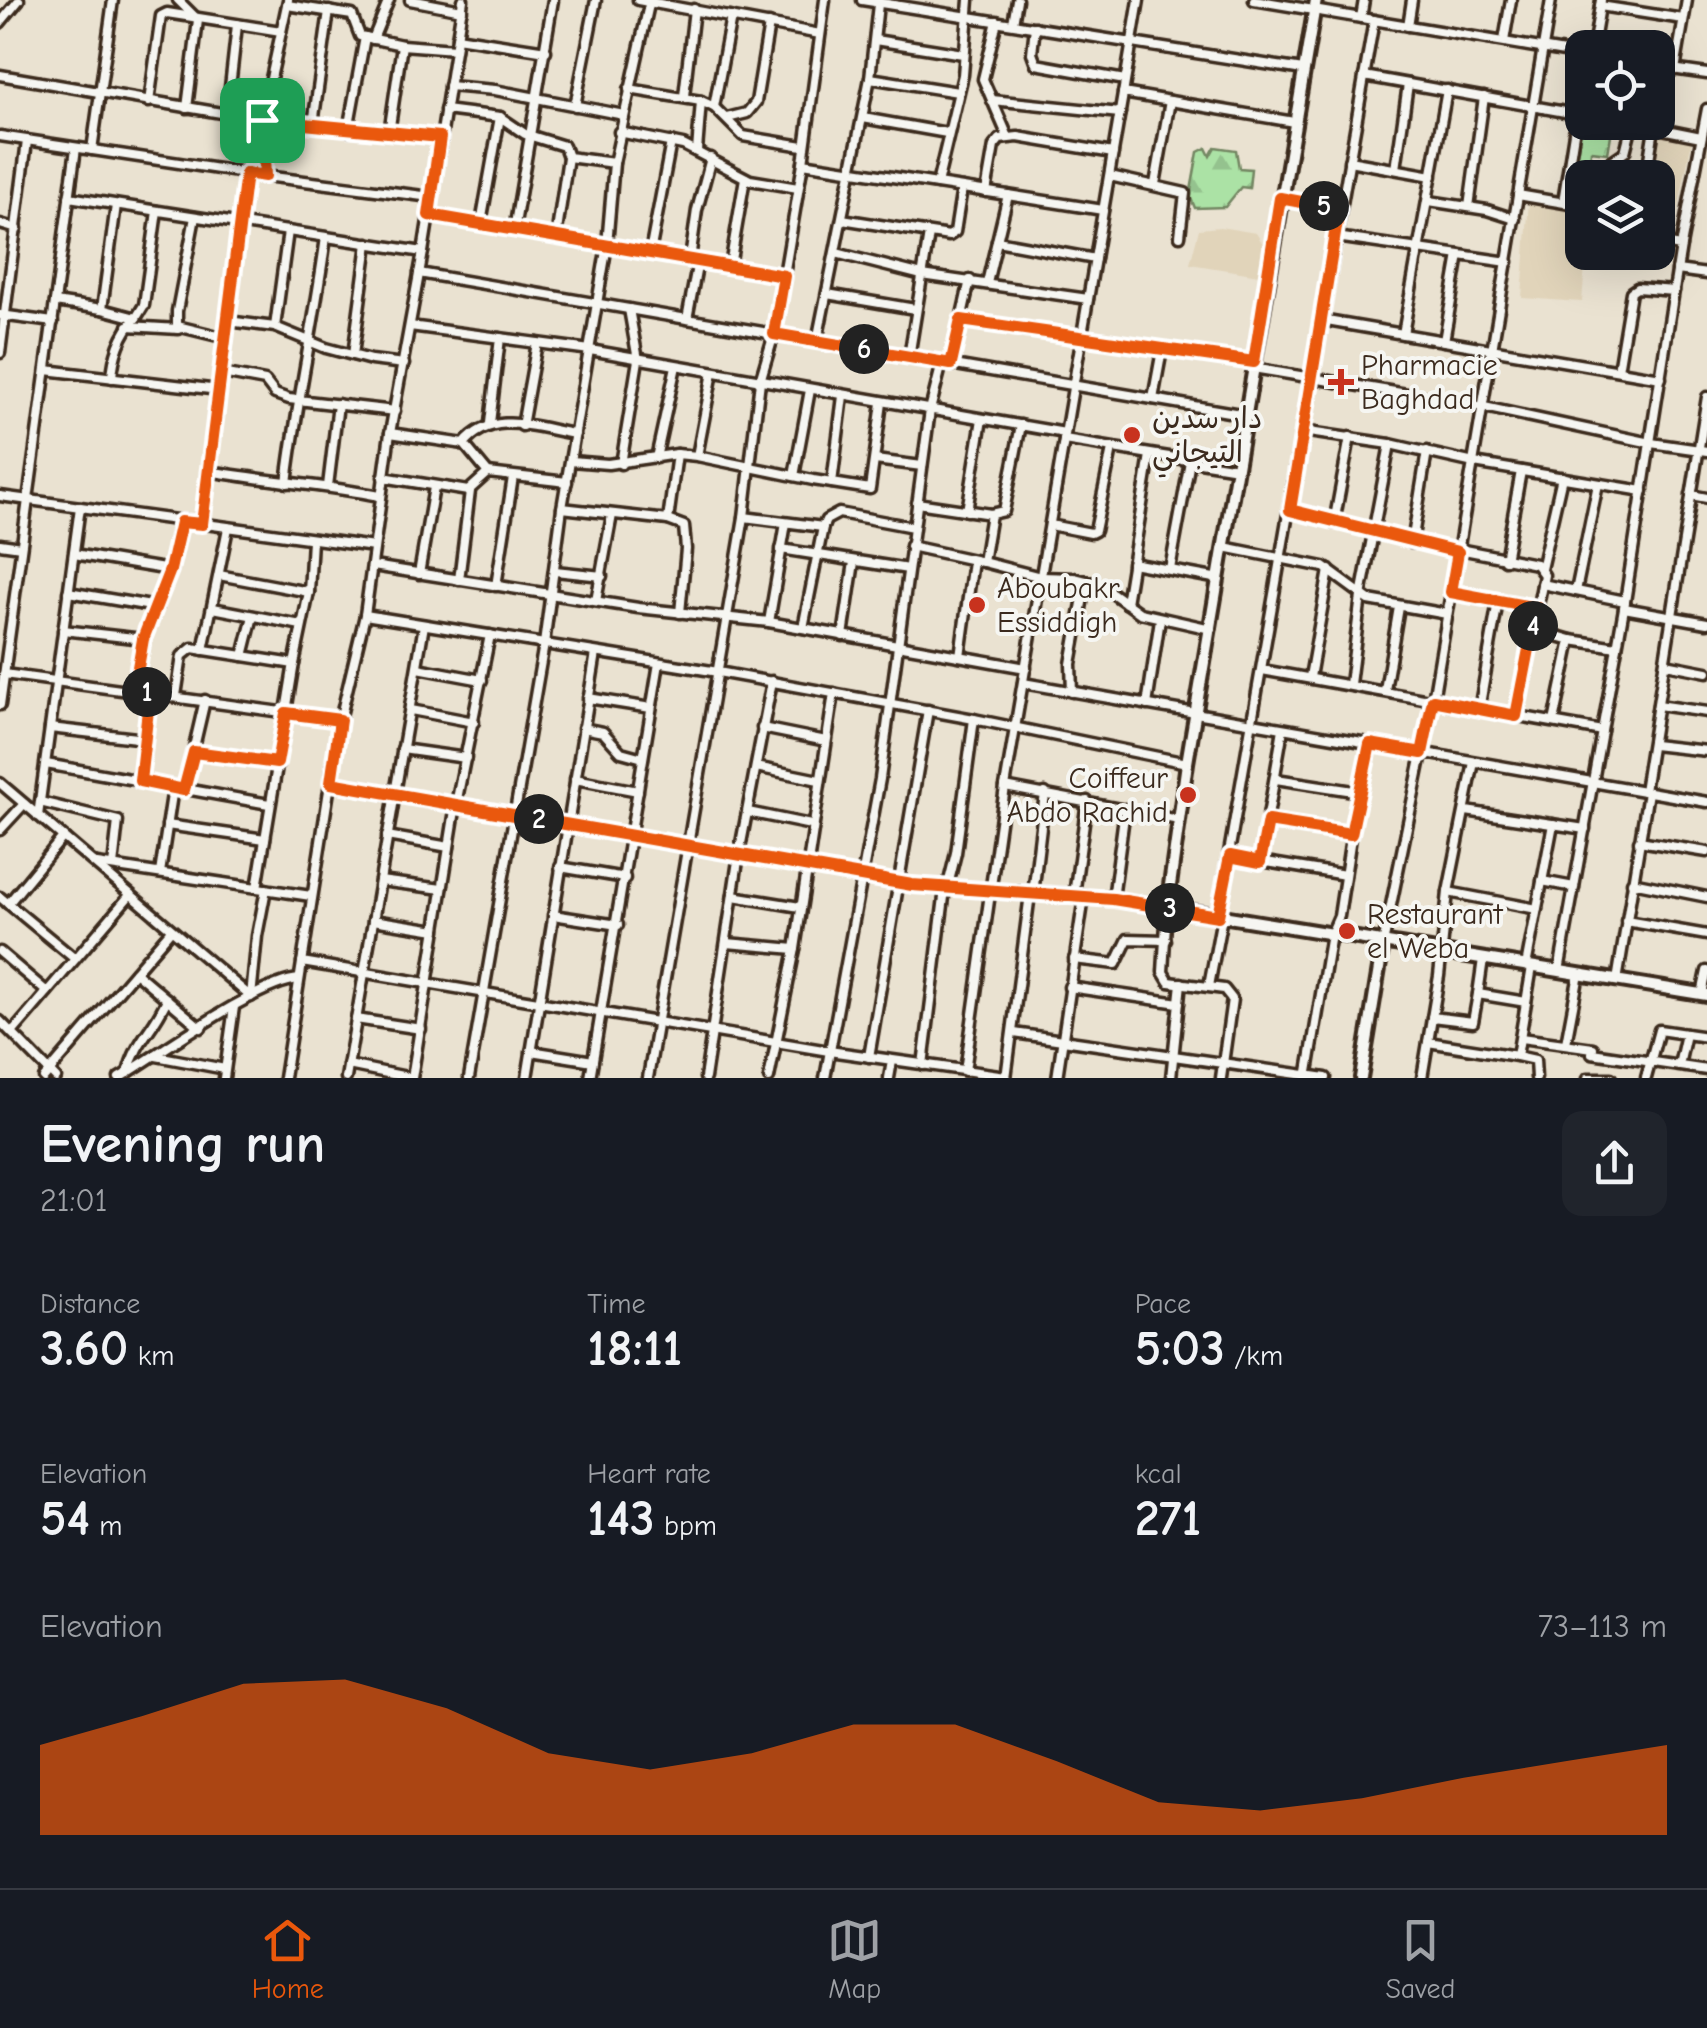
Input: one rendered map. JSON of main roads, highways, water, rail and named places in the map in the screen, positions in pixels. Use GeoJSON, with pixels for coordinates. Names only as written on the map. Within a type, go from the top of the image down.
{"type":"FeatureCollection","features":[{"type":"Feature","properties":{"kind":"main road"},"geometry":{"type":"LineString","coordinates":[[1315,5],[1187,763],[1167,907],[1705,994]]}},
{"type":"Feature","properties":{"kind":"main road"},"geometry":{"type":"LineString","coordinates":[[1361,1078],[1383,944]]}},
{"type":"Feature","properties":{"kind":"place","name":"Pharmacie Baghdad"},"geometry":{"type":"Point","coordinates":[1341,382]}},
{"type":"Feature","properties":{"kind":"place","name":"دار سدين التيجاني"},"geometry":{"type":"Point","coordinates":[1132,435]}},
{"type":"Feature","properties":{"kind":"place","name":"Aboubakr Essiddigh"},"geometry":{"type":"Point","coordinates":[977,605]}},
{"type":"Feature","properties":{"kind":"place","name":"Coiffeur Abdo Rachid"},"geometry":{"type":"Point","coordinates":[1188,795]}},
{"type":"Feature","properties":{"kind":"place","name":"Restaurant el Weba"},"geometry":{"type":"Point","coordinates":[1347,931]}}]}
